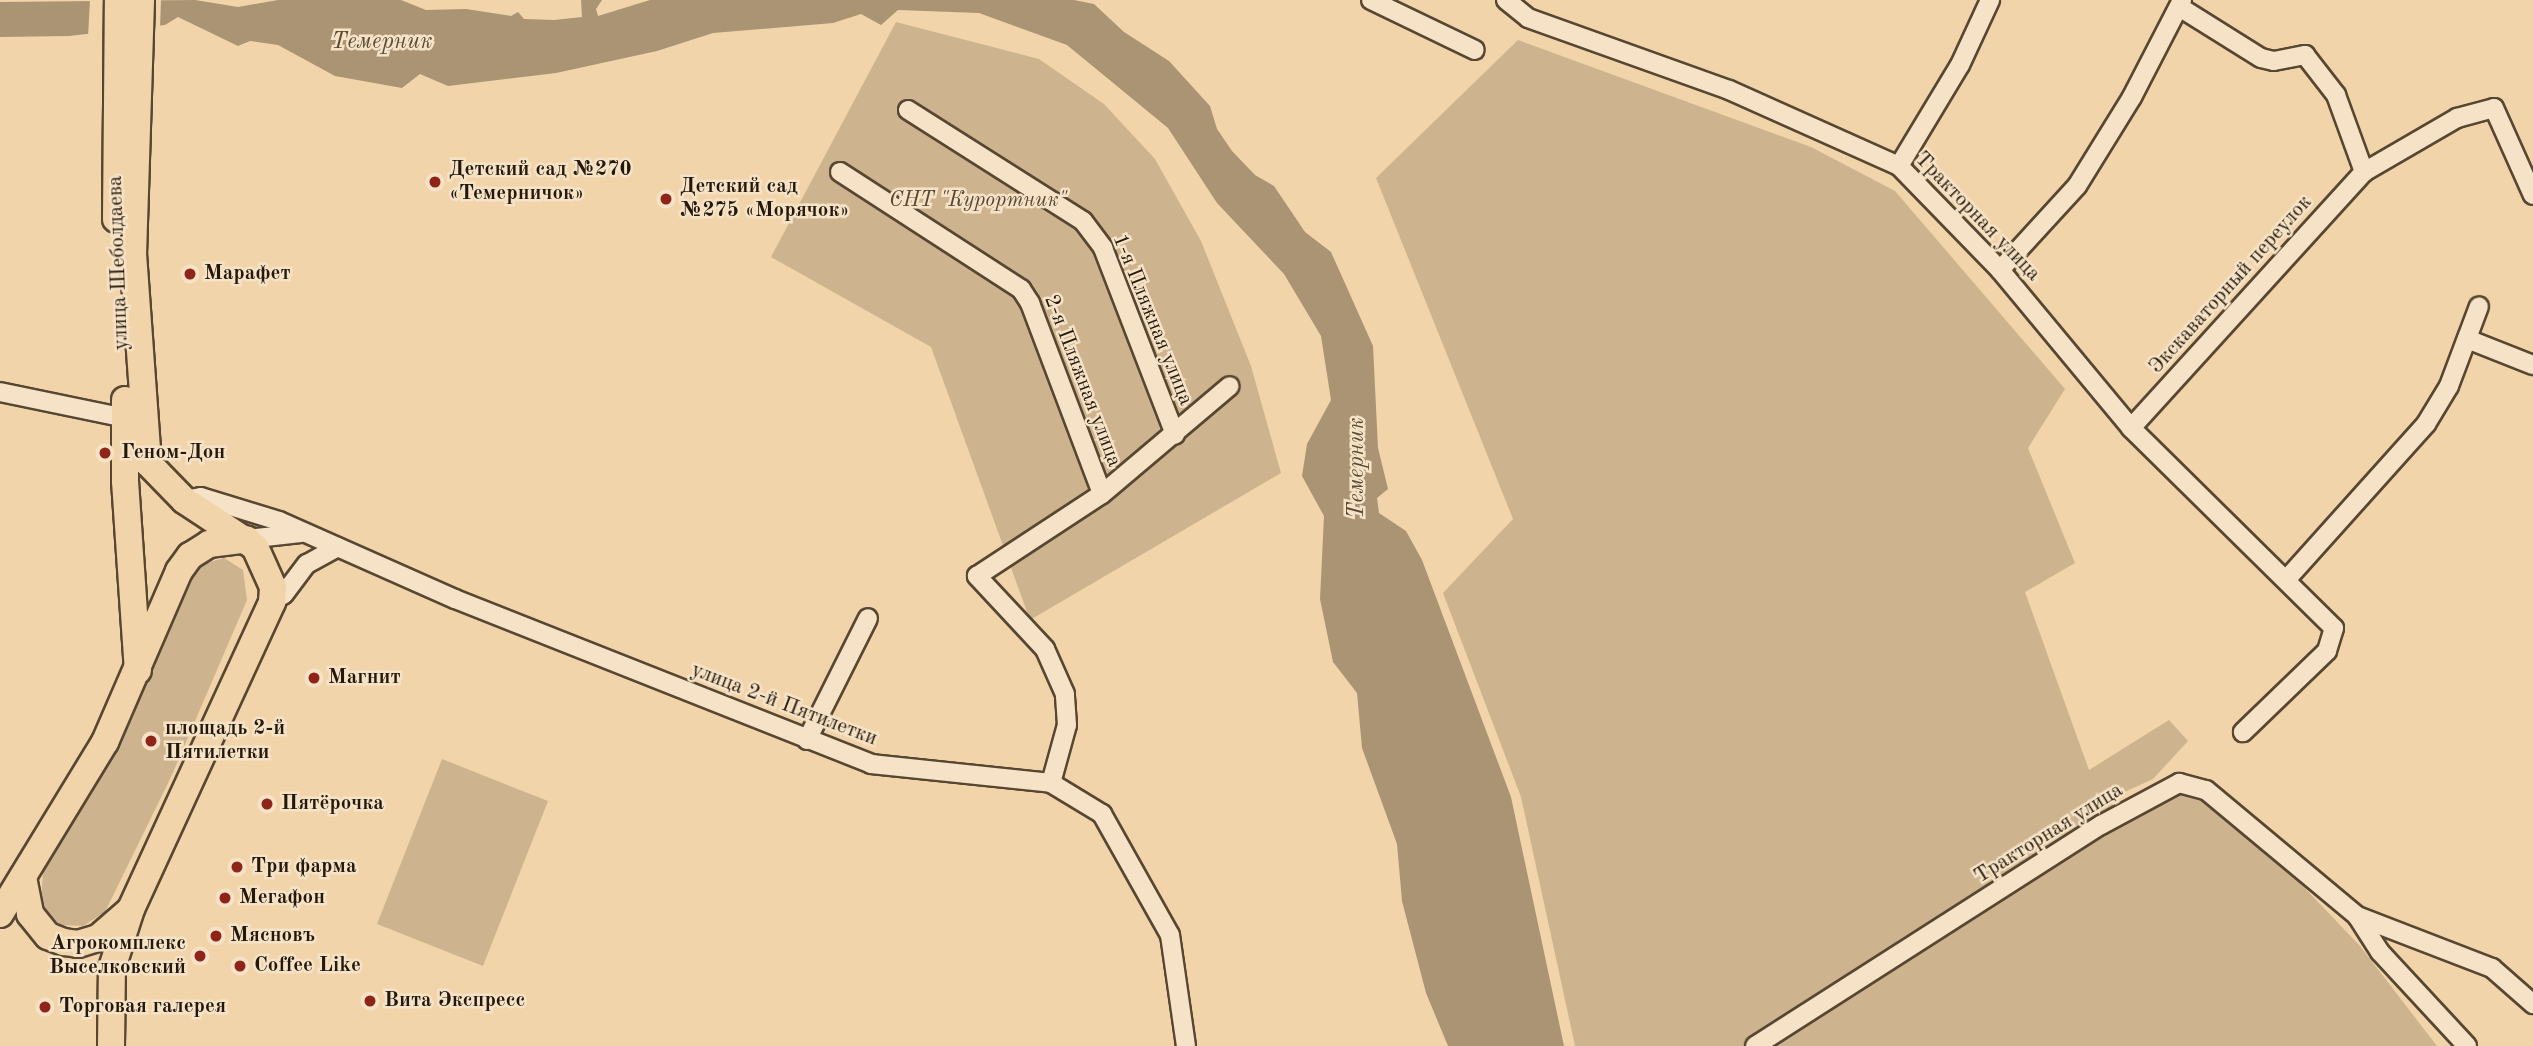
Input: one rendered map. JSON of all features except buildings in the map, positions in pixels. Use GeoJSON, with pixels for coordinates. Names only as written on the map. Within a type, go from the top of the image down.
{"type":"FeatureCollection","features":[{"type":"Feature","properties":{"kind":"main road"},"geometry":{"type":"LineString","coordinates":[[118,0],[125,84]]}},
{"type":"Feature","properties":{"kind":"main road"},"geometry":{"type":"LineString","coordinates":[[125,84],[141,0]]}},
{"type":"Feature","properties":{"kind":"main road","name":"улица Шеболдаева"},"geometry":{"type":"LineString","coordinates":[[125,84],[116,251],[132,430]]}},
{"type":"Feature","properties":{"kind":"main road"},"geometry":{"type":"LineString","coordinates":[[111,1046],[112,968],[131,909],[272,602],[270,572],[247,539],[184,500],[148,463],[132,430]]}},
{"type":"Feature","properties":{"kind":"main road"},"geometry":{"type":"LineString","coordinates":[[132,430],[138,671]]}},
{"type":"Feature","properties":{"kind":"main road"},"geometry":{"type":"LineString","coordinates":[[0,914],[96,758],[138,671],[162,605],[190,556],[222,539],[247,539]]}},
{"type":"Feature","properties":{"kind":"main road"},"geometry":{"type":"LineString","coordinates":[[23,877],[30,914],[48,936],[64,942],[78,944],[106,934],[131,909]]}},
{"type":"Feature","properties":{"kind":"street"},"geometry":{"type":"LineString","coordinates":[[1371,0],[1475,50]]}},
{"type":"Feature","properties":{"kind":"street","name":"Тракторная улица"},"geometry":{"type":"LineString","coordinates":[[1506,0],[1528,18],[1729,90],[1899,166],[2000,270],[2131,428],[2334,628],[2328,650],[2243,732]]}},
{"type":"Feature","properties":{"kind":"street"},"geometry":{"type":"LineString","coordinates":[[1899,166],[1960,65],[1990,0]]}},
{"type":"Feature","properties":{"kind":"street"},"geometry":{"type":"LineString","coordinates":[[2000,270],[2077,186],[2181,4],[2261,58],[2274,61],[2305,55],[2336,95],[2364,172]]}},
{"type":"Feature","properties":{"kind":"street","name":"Экскаваторный переулок"},"geometry":{"type":"LineString","coordinates":[[2131,428],[2364,172],[2457,118],[2494,108],[2533,195]]}},
{"type":"Feature","properties":{"kind":"street","name":"1-я Пляжная улица"},"geometry":{"type":"LineString","coordinates":[[908,110],[1083,221],[1103,248],[1175,435]]}},
{"type":"Feature","properties":{"kind":"street","name":"2-я Пляжная улица"},"geometry":{"type":"LineString","coordinates":[[840,172],[1021,289],[1030,303],[1102,494]]}},
{"type":"Feature","properties":{"kind":"street"},"geometry":{"type":"LineString","coordinates":[[2286,580],[2426,424],[2449,386],[2479,306]]}},
{"type":"Feature","properties":{"kind":"street"},"geometry":{"type":"LineString","coordinates":[[2467,339],[2533,365]]}},
{"type":"Feature","properties":{"kind":"street"},"geometry":{"type":"LineString","coordinates":[[1051,783],[1067,725],[1065,694],[1045,649],[977,576],[1102,494],[1230,386]]}},
{"type":"Feature","properties":{"kind":"street"},"geometry":{"type":"LineString","coordinates":[[0,392],[132,430]]}},
{"type":"Feature","properties":{"kind":"street","name":"улица 2-й Пятилетки"},"geometry":{"type":"LineString","coordinates":[[184,500],[201,496],[305,533],[871,764],[1051,783],[1101,814],[1170,936],[1186,1046]]}},
{"type":"Feature","properties":{"kind":"street","name":"улица 2-й Пятилетки"},"geometry":{"type":"LineString","coordinates":[[247,539],[305,533]]}},
{"type":"Feature","properties":{"kind":"street"},"geometry":{"type":"LineString","coordinates":[[272,602],[284,594],[307,564],[338,547]]}},
{"type":"Feature","properties":{"kind":"street"},"geometry":{"type":"LineString","coordinates":[[807,740],[868,618]]}},
{"type":"Feature","properties":{"kind":"street","name":"Тракторная улица"},"geometry":{"type":"LineString","coordinates":[[1755,1046],[2101,825],[2179,783],[2206,790],[2357,916],[2380,952],[2467,1046]]}},
{"type":"Feature","properties":{"kind":"street","name":"Тракторная улица"},"geometry":{"type":"LineString","coordinates":[[2357,916],[2492,968],[2533,1004]]}},
{"type":"Feature","properties":{"kind":"green space","name":"СНТ \"Курортник\""},"geometry":{"type":"Polygon","coordinates":[[[896,22],[1039,59],[1104,104],[1155,159],[1201,241],[1251,366],[1281,473],[1030,620],[931,347],[771,257],[896,22]]]}},
{"type":"Feature","properties":{"kind":"green space"},"geometry":{"type":"Polygon","coordinates":[[[1518,40],[1811,147],[1895,191],[2065,389],[2028,448],[2075,563],[2025,592],[2089,770],[2169,720],[2188,741],[2153,779],[2109,799],[2124,823],[2184,792],[2223,811],[2275,857],[2360,946],[2437,1046],[1575,1046],[1521,797],[1443,593],[1513,519],[1376,178],[1518,40]]]}},
{"type":"Feature","properties":{"kind":"green space"},"geometry":{"type":"Polygon","coordinates":[[[224,558],[243,570],[247,600],[171,777],[105,912],[83,926],[60,925],[41,904],[43,871],[118,749],[189,578],[203,564],[224,558]]]}},
{"type":"Feature","properties":{"kind":"green space"},"geometry":{"type":"Polygon","coordinates":[[[442,759],[548,801],[483,966],[377,924],[442,759]]]}},
{"type":"Feature","properties":{"kind":"water","name":"Темерник"},"geometry":{"type":"Polygon","coordinates":[[[195,0],[238,7],[278,0],[401,0],[426,10],[466,9],[511,16],[518,12],[524,19],[554,20],[582,17],[581,0],[602,0],[596,9],[598,16],[650,0],[1074,0],[1094,4],[1124,32],[1169,61],[1210,106],[1217,129],[1232,151],[1255,175],[1274,186],[1305,232],[1331,252],[1373,346],[1378,448],[1388,489],[1377,498],[1379,513],[1406,531],[1422,560],[1511,797],[1564,1046],[1448,1046],[1426,993],[1402,901],[1397,844],[1362,748],[1357,693],[1333,662],[1320,599],[1324,516],[1302,476],[1307,444],[1331,400],[1321,336],[1284,274],[1217,203],[1168,128],[1067,45],[979,13],[898,10],[881,25],[861,14],[833,23],[713,33],[657,51],[556,73],[448,86],[420,74],[402,88],[335,76],[278,45],[250,41],[238,46],[178,17],[165,25],[69,36],[0,37],[0,2],[195,0]]]}},
{"type":"Feature","properties":{"kind":"pier"},"geometry":{"type":"Polygon","coordinates":[[[90,0],[161,0],[160,29],[88,37],[90,0]]]}},
{"type":"Feature","properties":{"kind":"place","name":"Детский сад №270 «Темерничок»"},"geometry":{"type":"Point","coordinates":[435,182]}},
{"type":"Feature","properties":{"kind":"place","name":"Детский сад №275 «Морячок»"},"geometry":{"type":"Point","coordinates":[666,199]}},
{"type":"Feature","properties":{"kind":"place","name":"Марафет"},"geometry":{"type":"Point","coordinates":[190,274]}},
{"type":"Feature","properties":{"kind":"place","name":"Геном-Дон"},"geometry":{"type":"Point","coordinates":[105,453]}},
{"type":"Feature","properties":{"kind":"place","name":"Магнит"},"geometry":{"type":"Point","coordinates":[314,678]}},
{"type":"Feature","properties":{"kind":"place","name":"площадь 2-й Пятилетки"},"geometry":{"type":"Point","coordinates":[151,741]}},
{"type":"Feature","properties":{"kind":"place","name":"Пятёрочка"},"geometry":{"type":"Point","coordinates":[267,804]}},
{"type":"Feature","properties":{"kind":"place","name":"Три фарма"},"geometry":{"type":"Point","coordinates":[237,867]}},
{"type":"Feature","properties":{"kind":"place","name":"Мегафон"},"geometry":{"type":"Point","coordinates":[225,898]}},
{"type":"Feature","properties":{"kind":"place","name":"Мясновъ"},"geometry":{"type":"Point","coordinates":[216,936]}},
{"type":"Feature","properties":{"kind":"place","name":"Агрокомплекс Выселковский"},"geometry":{"type":"Point","coordinates":[200,956]}},
{"type":"Feature","properties":{"kind":"place","name":"Coffee Like"},"geometry":{"type":"Point","coordinates":[240,966]}},
{"type":"Feature","properties":{"kind":"place","name":"Вита Экспресс"},"geometry":{"type":"Point","coordinates":[370,1001]}},
{"type":"Feature","properties":{"kind":"place","name":"Торговая галерея"},"geometry":{"type":"Point","coordinates":[45,1007]}}]}
